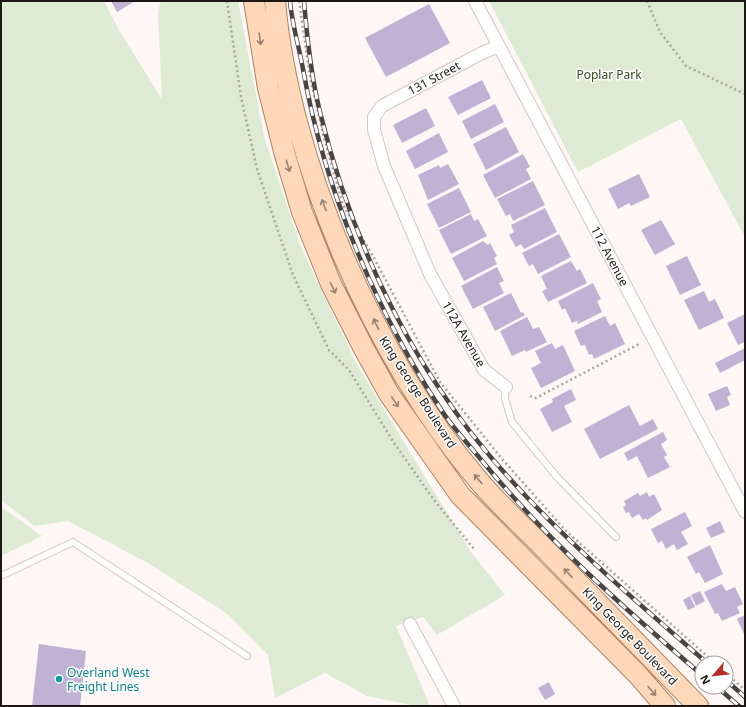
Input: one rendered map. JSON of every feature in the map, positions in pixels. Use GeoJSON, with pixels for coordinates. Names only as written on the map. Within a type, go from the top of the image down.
{"type":"FeatureCollection","features":[{"type":"Feature","properties":{"kind":"main road","name":"King George Boulevard"},"geometry":{"type":"LineString","coordinates":[[254,1],[268,88],[285,155],[302,212],[331,284],[389,394],[460,495],[638,675],[665,706]]}},
{"type":"Feature","properties":{"kind":"main road","name":"King George Boulevard"},"geometry":{"type":"LineString","coordinates":[[275,1],[277,31],[303,146],[351,274],[380,333],[409,382],[444,437],[480,482],[698,706]]}},
{"type":"Feature","properties":{"kind":"street","name":"112 Avenue"},"geometry":{"type":"LineString","coordinates":[[475,1],[745,512]]}},
{"type":"Feature","properties":{"kind":"street","name":"131 Street"},"geometry":{"type":"LineString","coordinates":[[374,117],[382,106],[482,52],[499,46]]}},
{"type":"Feature","properties":{"kind":"street","name":"112A Avenue"},"geometry":{"type":"LineString","coordinates":[[374,117],[374,130],[384,166],[430,274],[484,370],[506,387]]}},
{"type":"Feature","properties":{"kind":"street"},"geometry":{"type":"LineString","coordinates":[[410,624],[454,706]]}},
{"type":"Feature","properties":{"kind":"lane","name":"112A Avenue"},"geometry":{"type":"LineString","coordinates":[[506,387],[505,399],[512,422],[557,477],[616,537]]}},
{"type":"Feature","properties":{"kind":"lane"},"geometry":{"type":"LineString","coordinates":[[1,576],[73,542],[247,656]]}},
{"type":"Feature","properties":{"kind":"path"},"geometry":{"type":"LineString","coordinates":[[647,1],[660,32],[686,66],[745,94]]}},
{"type":"Feature","properties":{"kind":"path"},"geometry":{"type":"LineString","coordinates":[[530,396],[536,398],[641,343]]}},
{"type":"Feature","properties":{"kind":"path"},"geometry":{"type":"LineString","coordinates":[[734,680],[745,690]]}},
{"type":"Feature","properties":{"kind":"green space"},"geometry":{"type":"Polygon","coordinates":[[[1,1],[104,1],[120,32],[162,99],[158,12],[161,1],[238,1],[264,136],[300,245],[357,365],[471,552],[505,595],[437,635],[423,617],[396,626],[430,706],[416,706],[367,696],[325,673],[275,698],[268,655],[226,613],[148,563],[68,521],[34,526],[1,500],[1,1]]]}},
{"type":"Feature","properties":{"kind":"green space","name":"Poplar Park"},"geometry":{"type":"Polygon","coordinates":[[[489,1],[745,1],[745,237],[681,119],[578,172],[489,1]]]}},
{"type":"Feature","properties":{"kind":"green space"},"geometry":{"type":"Polygon","coordinates":[[[1,507],[42,536],[1,556],[1,507]]]}},
{"type":"Feature","properties":{"kind":"building"},"geometry":{"type":"Polygon","coordinates":[[[111,1],[135,1],[117,12],[111,1]]]}},
{"type":"Feature","properties":{"kind":"building"},"geometry":{"type":"Polygon","coordinates":[[[429,4],[450,43],[386,77],[365,38],[429,4]]]}},
{"type":"Feature","properties":{"kind":"building"},"geometry":{"type":"Polygon","coordinates":[[[482,80],[491,98],[458,115],[448,97],[482,80]]]}},
{"type":"Feature","properties":{"kind":"building"},"geometry":{"type":"Polygon","coordinates":[[[495,104],[504,122],[471,139],[462,121],[495,104]]]}},
{"type":"Feature","properties":{"kind":"building"},"geometry":{"type":"Polygon","coordinates":[[[426,108],[435,126],[402,143],[393,125],[426,108]]]}},
{"type":"Feature","properties":{"kind":"building"},"geometry":{"type":"Polygon","coordinates":[[[506,127],[519,152],[486,170],[473,144],[506,127]]]}},
{"type":"Feature","properties":{"kind":"building"},"geometry":{"type":"Polygon","coordinates":[[[439,133],[448,152],[415,169],[406,151],[439,133]]]}},
{"type":"Feature","properties":{"kind":"building"},"geometry":{"type":"Polygon","coordinates":[[[523,154],[530,167],[526,169],[531,179],[495,198],[483,175],[523,154]]]}},
{"type":"Feature","properties":{"kind":"building"},"geometry":{"type":"Polygon","coordinates":[[[448,164],[459,184],[428,200],[418,175],[439,165],[440,168],[448,164]]]}},
{"type":"Feature","properties":{"kind":"building"},"geometry":{"type":"Polygon","coordinates":[[[639,174],[650,197],[631,206],[629,203],[618,209],[608,189],[639,174]]]}},
{"type":"Feature","properties":{"kind":"building"},"geometry":{"type":"Polygon","coordinates":[[[533,181],[545,205],[513,221],[510,214],[506,216],[497,199],[533,181]]]}},
{"type":"Feature","properties":{"kind":"building"},"geometry":{"type":"Polygon","coordinates":[[[459,188],[471,212],[439,228],[427,204],[459,188]]]}},
{"type":"Feature","properties":{"kind":"building"},"geometry":{"type":"Polygon","coordinates":[[[545,208],[557,232],[524,249],[521,244],[516,247],[509,235],[514,232],[511,225],[545,208]]]}},
{"type":"Feature","properties":{"kind":"building"},"geometry":{"type":"Polygon","coordinates":[[[471,214],[474,221],[478,219],[487,236],[451,254],[439,230],[471,214]]]}},
{"type":"Feature","properties":{"kind":"building"},"geometry":{"type":"Polygon","coordinates":[[[661,220],[675,244],[655,255],[641,230],[661,220]]]}},
{"type":"Feature","properties":{"kind":"building"},"geometry":{"type":"Polygon","coordinates":[[[559,234],[571,257],[538,274],[533,264],[529,266],[522,253],[559,234]]]}},
{"type":"Feature","properties":{"kind":"building"},"geometry":{"type":"Polygon","coordinates":[[[483,241],[488,245],[490,243],[497,256],[494,258],[497,264],[464,281],[452,258],[483,241]]]}},
{"type":"Feature","properties":{"kind":"building"},"geometry":{"type":"Polygon","coordinates":[[[687,256],[701,285],[680,295],[666,266],[687,256]]]}},
{"type":"Feature","properties":{"kind":"building"},"geometry":{"type":"Polygon","coordinates":[[[571,261],[577,271],[580,269],[587,283],[548,302],[542,291],[547,289],[541,276],[571,261]]]}},
{"type":"Feature","properties":{"kind":"building"},"geometry":{"type":"Polygon","coordinates":[[[497,267],[504,281],[499,283],[504,293],[473,309],[461,286],[497,267]]]}},
{"type":"Feature","properties":{"kind":"building"},"geometry":{"type":"Polygon","coordinates":[[[593,283],[601,299],[597,301],[602,312],[578,324],[577,321],[572,323],[565,308],[562,310],[558,301],[593,283]]]}},
{"type":"Feature","properties":{"kind":"building"},"geometry":{"type":"Polygon","coordinates":[[[704,291],[709,302],[715,299],[724,318],[699,330],[684,300],[704,291]]]}},
{"type":"Feature","properties":{"kind":"building"},"geometry":{"type":"Polygon","coordinates":[[[511,293],[521,313],[523,312],[525,315],[495,331],[483,307],[511,293]]]}},
{"type":"Feature","properties":{"kind":"building"},"geometry":{"type":"Polygon","coordinates":[[[745,314],[745,342],[738,345],[727,323],[745,314]]]}},
{"type":"Feature","properties":{"kind":"building"},"geometry":{"type":"Polygon","coordinates":[[[605,316],[610,326],[615,323],[625,344],[594,359],[592,354],[589,355],[585,345],[581,346],[574,331],[605,316]]]}},
{"type":"Feature","properties":{"kind":"building"},"geometry":{"type":"Polygon","coordinates":[[[527,317],[533,329],[539,327],[547,342],[526,352],[525,350],[512,356],[500,331],[527,317]]]}},
{"type":"Feature","properties":{"kind":"building"},"geometry":{"type":"Polygon","coordinates":[[[552,343],[555,349],[563,345],[575,371],[541,388],[531,368],[541,363],[535,351],[552,343]]]}},
{"type":"Feature","properties":{"kind":"building"},"geometry":{"type":"Polygon","coordinates":[[[745,348],[745,360],[720,373],[715,363],[745,348]]]}},
{"type":"Feature","properties":{"kind":"building"},"geometry":{"type":"Polygon","coordinates":[[[727,386],[731,395],[727,397],[730,405],[716,411],[708,394],[727,386]]]}},
{"type":"Feature","properties":{"kind":"building"},"geometry":{"type":"Polygon","coordinates":[[[571,389],[576,400],[564,406],[572,422],[552,432],[540,409],[553,402],[552,399],[571,389]]]}},
{"type":"Feature","properties":{"kind":"building"},"geometry":{"type":"Polygon","coordinates":[[[629,405],[640,426],[653,419],[658,429],[600,459],[584,429],[629,405]]]}},
{"type":"Feature","properties":{"kind":"building"},"geometry":{"type":"Polygon","coordinates":[[[663,432],[667,440],[661,444],[667,455],[664,457],[670,467],[648,478],[637,456],[628,461],[624,453],[663,432]]]}},
{"type":"Feature","properties":{"kind":"building"},"geometry":{"type":"Polygon","coordinates":[[[647,492],[649,497],[654,494],[662,510],[647,520],[646,518],[643,520],[639,514],[632,518],[629,512],[626,513],[623,507],[626,505],[624,501],[638,493],[640,496],[647,492]]]}},
{"type":"Feature","properties":{"kind":"building"},"geometry":{"type":"Polygon","coordinates":[[[685,512],[692,526],[681,532],[688,544],[677,550],[674,544],[666,549],[662,541],[658,543],[651,529],[685,512]]]}},
{"type":"Feature","properties":{"kind":"building"},"geometry":{"type":"Polygon","coordinates":[[[720,521],[725,532],[711,538],[706,528],[720,521]]]}},
{"type":"Feature","properties":{"kind":"building"},"geometry":{"type":"Polygon","coordinates":[[[710,545],[723,574],[705,583],[699,572],[696,574],[687,557],[710,545]]]}},
{"type":"Feature","properties":{"kind":"building"},"geometry":{"type":"Polygon","coordinates":[[[722,584],[726,591],[735,587],[743,604],[737,607],[740,613],[722,621],[718,613],[715,614],[704,592],[722,584]]]}},
{"type":"Feature","properties":{"kind":"building"},"geometry":{"type":"Polygon","coordinates":[[[700,591],[705,601],[696,606],[691,595],[700,591]]]}},
{"type":"Feature","properties":{"kind":"building"},"geometry":{"type":"Polygon","coordinates":[[[690,596],[695,607],[688,610],[683,600],[690,596]]]}},
{"type":"Feature","properties":{"kind":"building"},"geometry":{"type":"Polygon","coordinates":[[[745,615],[745,636],[737,619],[745,615]]]}},
{"type":"Feature","properties":{"kind":"building","name":"Overland West Freight Lines"},"geometry":{"type":"Polygon","coordinates":[[[39,644],[86,651],[80,706],[32,706],[39,644]]]}},
{"type":"Feature","properties":{"kind":"building"},"geometry":{"type":"Polygon","coordinates":[[[549,682],[555,694],[545,700],[538,688],[549,682]]]}},
{"type":"Feature","properties":{"kind":"railway"},"geometry":{"type":"LineString","coordinates":[[290,1],[312,114],[324,158],[339,203],[355,247],[374,290],[395,332],[418,372],[442,411],[462,437],[533,519],[644,625],[694,668]]}},
{"type":"Feature","properties":{"kind":"railway"},"geometry":{"type":"LineString","coordinates":[[304,1],[306,29],[314,85],[330,151],[356,227],[407,337],[466,427],[521,491],[588,558],[698,655]]}},
{"type":"Feature","properties":{"kind":"railway"},"geometry":{"type":"LineString","coordinates":[[734,687],[745,697]]}},
{"type":"Feature","properties":{"kind":"railway"},"geometry":{"type":"LineString","coordinates":[[726,695],[739,706]]}},
{"type":"Feature","properties":{"kind":"place","name":"Overland West Freight Lines"},"geometry":{"type":"Point","coordinates":[59,679]}}]}
